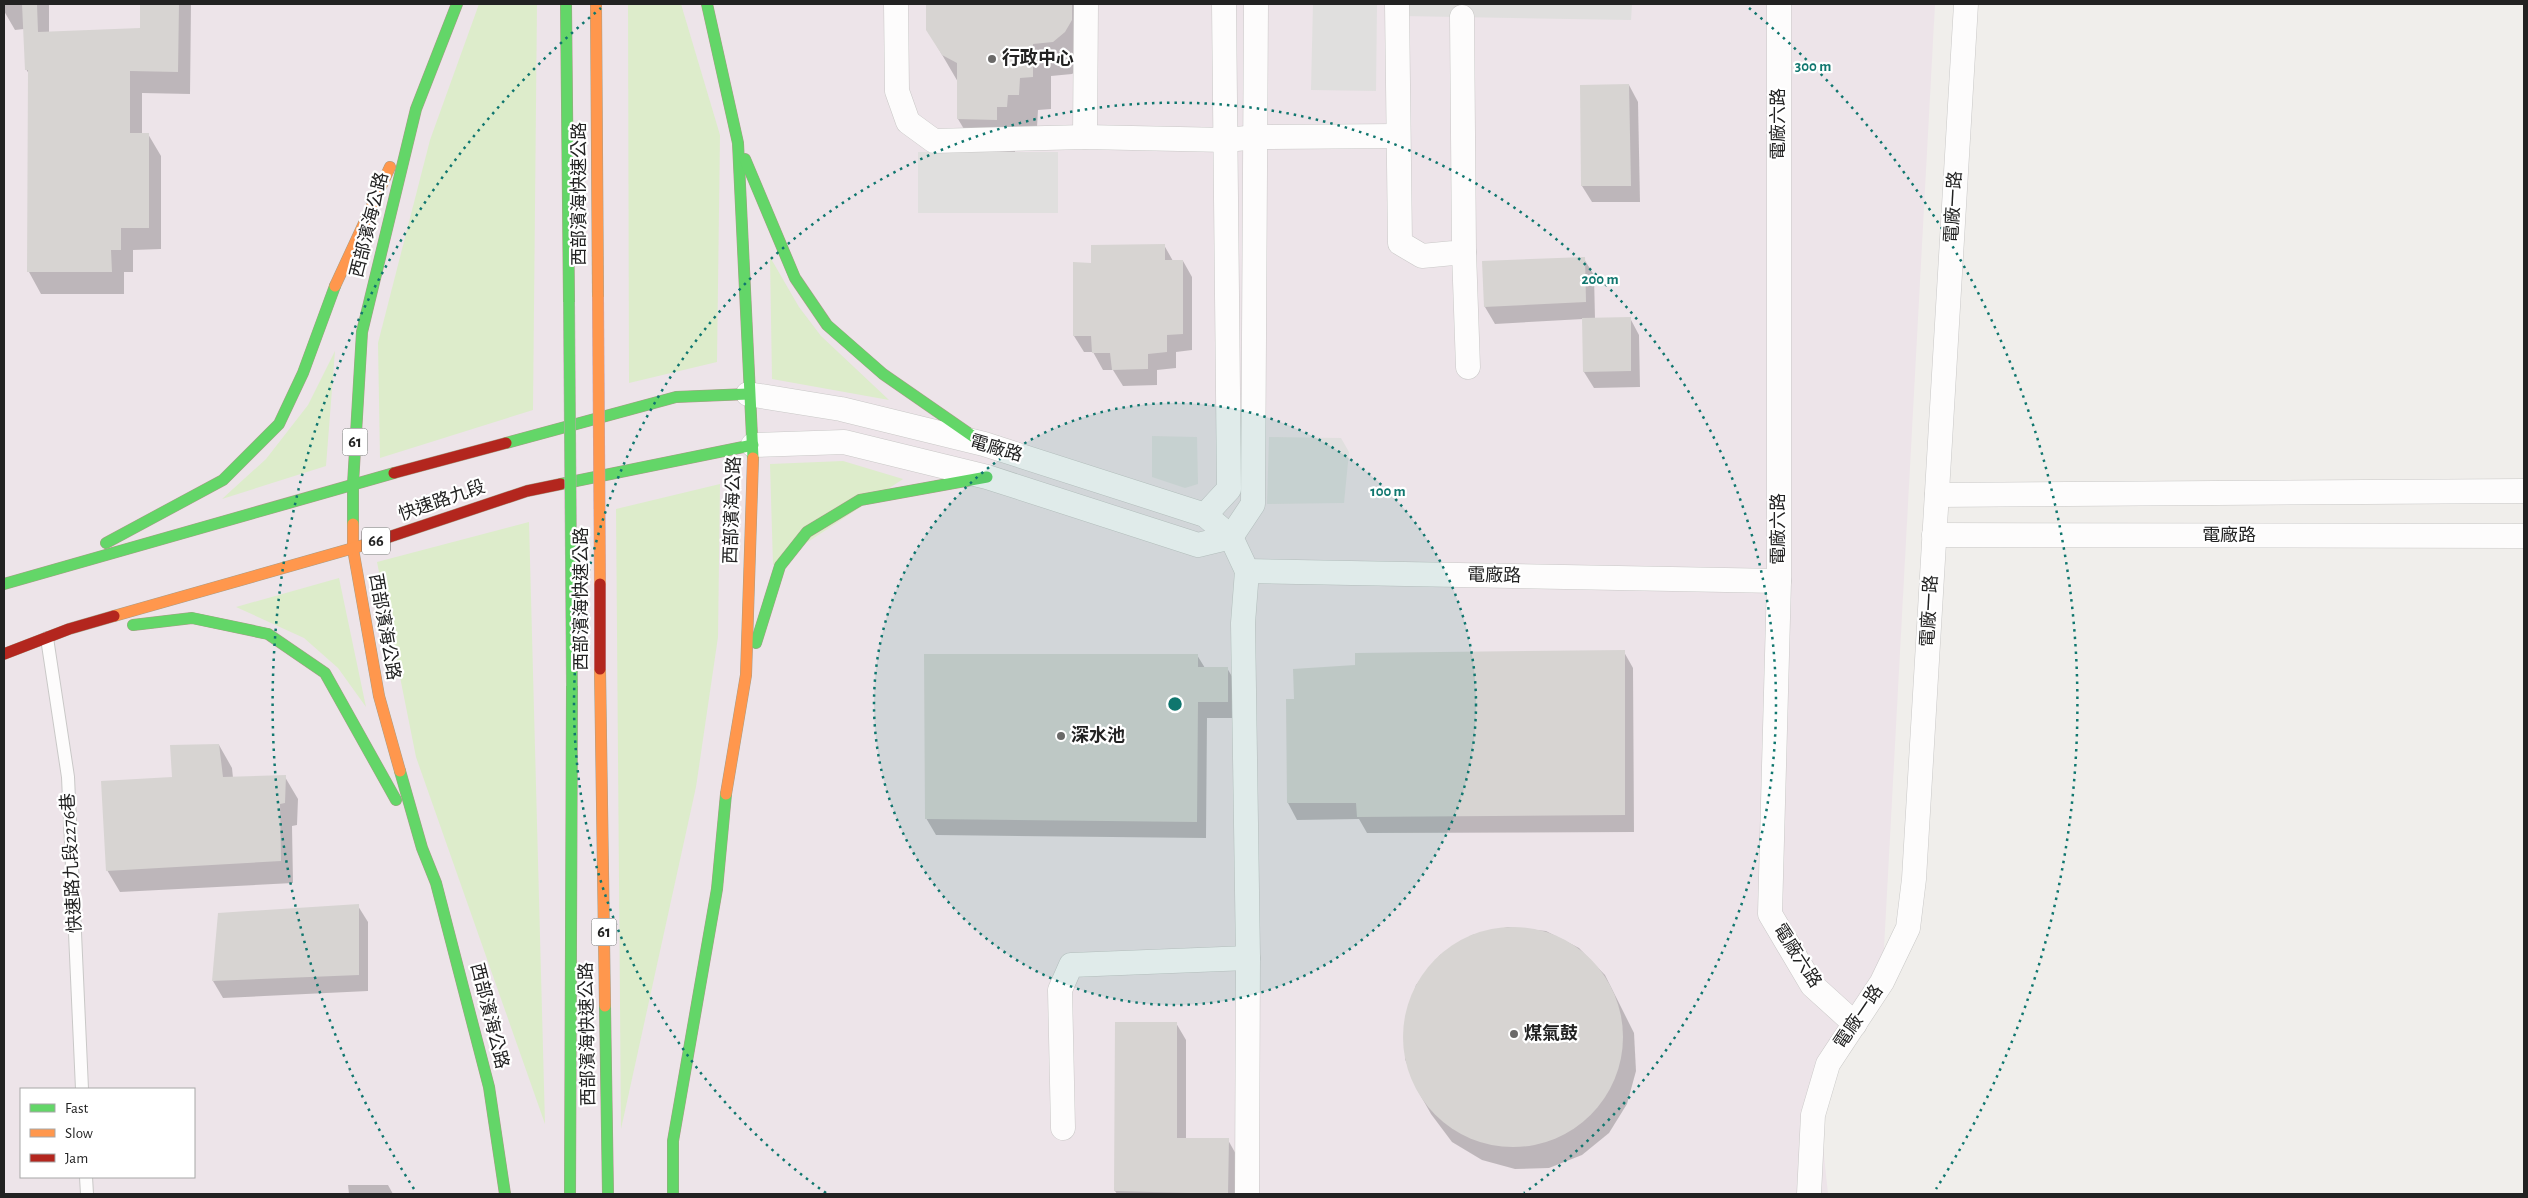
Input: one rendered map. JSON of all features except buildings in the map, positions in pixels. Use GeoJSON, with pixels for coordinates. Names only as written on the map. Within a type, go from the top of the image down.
{"type":"FeatureCollection","features":[{"type":"Feature","properties":{"kind":"main road","name":"西部濱海公路"},"geometry":{"type":"LineString","coordinates":[[458,4],[416,109],[362,332],[353,484],[352,549],[379,696],[422,848],[436,882],[489,1087],[505,1194]]}},
{"type":"Feature","properties":{"kind":"main road","name":"西部濱海快速公路"},"geometry":{"type":"LineString","coordinates":[[566,4],[572,686],[570,1194]]}},
{"type":"Feature","properties":{"kind":"main road","name":"西部濱海快速公路"},"geometry":{"type":"LineString","coordinates":[[596,4],[600,669],[608,1194]]}},
{"type":"Feature","properties":{"kind":"main road","name":"西部濱海公路"},"geometry":{"type":"LineString","coordinates":[[673,1194],[673,1141],[717,889],[722,814],[746,675],[753,445],[748,394],[738,143],[707,4]]}},
{"type":"Feature","properties":{"kind":"main road"},"geometry":{"type":"LineString","coordinates":[[61,567],[223,480],[279,424],[303,373],[329,300],[416,109]]}},
{"type":"Feature","properties":{"kind":"main road"},"geometry":{"type":"LineString","coordinates":[[738,143],[795,278],[827,325],[883,374],[984,444]]}},
{"type":"Feature","properties":{"kind":"main road","name":"快速路九段"},"geometry":{"type":"LineString","coordinates":[[4,584],[353,484],[676,397],[748,394]]}},
{"type":"Feature","properties":{"kind":"main road","name":"快速路九段"},"geometry":{"type":"LineString","coordinates":[[4,654],[69,630],[352,549],[527,491],[753,445]]}},
{"type":"Feature","properties":{"kind":"main road"},"geometry":{"type":"LineString","coordinates":[[746,675],[780,566],[807,532],[860,500],[987,477]]}},
{"type":"Feature","properties":{"kind":"main road"},"geometry":{"type":"LineString","coordinates":[[69,630],[192,618],[268,634],[325,673],[365,741],[422,848]]}},
{"type":"Feature","properties":{"kind":"street"},"geometry":{"type":"LineString","coordinates":[[896,4],[897,91],[908,122],[934,141],[1085,137],[1226,140],[1257,137],[1398,136]]}},
{"type":"Feature","properties":{"kind":"street"},"geometry":{"type":"LineString","coordinates":[[1085,137],[1086,4]]}},
{"type":"Feature","properties":{"kind":"street"},"geometry":{"type":"LineString","coordinates":[[1205,515],[1229,489],[1224,4]]}},
{"type":"Feature","properties":{"kind":"street"},"geometry":{"type":"LineString","coordinates":[[1231,537],[1253,504],[1257,137],[1256,4]]}},
{"type":"Feature","properties":{"kind":"street"},"geometry":{"type":"LineString","coordinates":[[1397,4],[1400,243],[1422,256],[1464,252]]}},
{"type":"Feature","properties":{"kind":"street","name":"電廠六路"},"geometry":{"type":"LineString","coordinates":[[1779,4],[1779,581],[1770,914],[1812,985],[1854,1024]]}},
{"type":"Feature","properties":{"kind":"street","name":"電廠一路"},"geometry":{"type":"LineString","coordinates":[[1809,1194],[1813,1115],[1828,1064],[1882,982],[1908,928],[1914,879],[1966,4]]}},
{"type":"Feature","properties":{"kind":"street"},"geometry":{"type":"LineString","coordinates":[[1462,17],[1464,252],[1468,367]]}},
{"type":"Feature","properties":{"kind":"street","name":"電廠路"},"geometry":{"type":"LineString","coordinates":[[748,394],[841,409],[984,444],[1205,515],[1231,537],[1247,571],[1779,581]]}},
{"type":"Feature","properties":{"kind":"street","name":"電廠路"},"geometry":{"type":"LineString","coordinates":[[753,445],[844,442],[987,477],[1198,545],[1231,537]]}},
{"type":"Feature","properties":{"kind":"street"},"geometry":{"type":"LineString","coordinates":[[1937,495],[2524,491]]}},
{"type":"Feature","properties":{"kind":"street","name":"電廠路"},"geometry":{"type":"LineString","coordinates":[[1934,535],[2524,536]]}},
{"type":"Feature","properties":{"kind":"street"},"geometry":{"type":"LineString","coordinates":[[1247,571],[1243,623],[1248,958],[1247,1194]]}},
{"type":"Feature","properties":{"kind":"street"},"geometry":{"type":"LineString","coordinates":[[1063,1128],[1060,990],[1071,966],[1248,958]]}},
{"type":"Feature","properties":{"kind":"lane","name":"快速路九段2276巷"},"geometry":{"type":"LineString","coordinates":[[47,638],[68,777],[82,1088]]}},
{"type":"Feature","properties":{"kind":"lane"},"geometry":{"type":"LineString","coordinates":[[86,1178],[87,1194]]}},
{"type":"Feature","properties":{"kind":"shaded area"},"geometry":{"type":"Polygon","coordinates":[[[4,4],[1935,4],[1883,967],[1815,1069],[1828,1194],[4,1194],[4,4]]]}},
{"type":"Feature","properties":{"kind":"shaded area"},"geometry":{"type":"Polygon","coordinates":[[[1313,4],[1377,4],[1376,91],[1311,90],[1313,4]]]}},
{"type":"Feature","properties":{"kind":"shaded area"},"geometry":{"type":"Polygon","coordinates":[[[1403,4],[1632,4],[1631,20],[1402,16],[1403,4]]]}},
{"type":"Feature","properties":{"kind":"shaded area"},"geometry":{"type":"Polygon","coordinates":[[[918,152],[1058,152],[1058,213],[918,213],[918,152]]]}},
{"type":"Feature","properties":{"kind":"shaded area"},"geometry":{"type":"Polygon","coordinates":[[[1152,436],[1197,437],[1198,484],[1185,488],[1152,477],[1152,436]]]}},
{"type":"Feature","properties":{"kind":"shaded area"},"geometry":{"type":"Polygon","coordinates":[[[1269,437],[1341,438],[1349,452],[1344,503],[1267,504],[1269,437]]]}},
{"type":"Feature","properties":{"kind":"green space"},"geometry":{"type":"Polygon","coordinates":[[[479,4],[537,4],[533,410],[380,458],[378,343],[430,140],[479,4]]]}},
{"type":"Feature","properties":{"kind":"green space"},"geometry":{"type":"Polygon","coordinates":[[[628,4],[681,4],[720,135],[717,362],[629,383],[628,4]]]}},
{"type":"Feature","properties":{"kind":"green space"},"geometry":{"type":"Polygon","coordinates":[[[770,257],[799,307],[821,336],[889,400],[772,379],[770,257]]]}},
{"type":"Feature","properties":{"kind":"green space"},"geometry":{"type":"Polygon","coordinates":[[[335,351],[326,466],[222,499],[266,459],[308,405],[335,351]]]}},
{"type":"Feature","properties":{"kind":"green space"},"geometry":{"type":"Polygon","coordinates":[[[843,461],[903,479],[773,565],[770,464],[843,461]]]}},
{"type":"Feature","properties":{"kind":"green space"},"geometry":{"type":"Polygon","coordinates":[[[720,484],[718,637],[696,787],[621,1129],[616,509],[720,484]]]}},
{"type":"Feature","properties":{"kind":"green space"},"geometry":{"type":"Polygon","coordinates":[[[529,522],[545,1124],[416,757],[377,562],[529,522]]]}},
{"type":"Feature","properties":{"kind":"green space"},"geometry":{"type":"Polygon","coordinates":[[[339,578],[366,707],[338,668],[304,638],[236,607],[339,578]]]}},
{"type":"Feature","properties":{"kind":"traffic: fast"},"geometry":{"type":"LineString","coordinates":[[353,524],[353,484],[362,332],[416,109],[457,4]]}},
{"type":"Feature","properties":{"kind":"traffic: fast"},"geometry":{"type":"LineString","coordinates":[[566,4],[569,302]]}},
{"type":"Feature","properties":{"kind":"traffic: fast"},"geometry":{"type":"LineString","coordinates":[[707,4],[738,143],[753,458]]}},
{"type":"Feature","properties":{"kind":"traffic: fast"},"geometry":{"type":"LineString","coordinates":[[745,159],[795,278],[827,325],[883,374],[984,444]]}},
{"type":"Feature","properties":{"kind":"traffic: fast"},"geometry":{"type":"LineString","coordinates":[[106,543],[223,480],[279,424],[303,373],[335,286]]}},
{"type":"Feature","properties":{"kind":"traffic: fast"},"geometry":{"type":"LineString","coordinates":[[569,302],[572,686]]}},
{"type":"Feature","properties":{"kind":"traffic: fast"},"geometry":{"type":"LineString","coordinates":[[506,443],[676,397],[748,394]]}},
{"type":"Feature","properties":{"kind":"traffic: fast"},"geometry":{"type":"LineString","coordinates":[[561,484],[753,445]]}},
{"type":"Feature","properties":{"kind":"traffic: fast"},"geometry":{"type":"LineString","coordinates":[[4,584],[394,473]]}},
{"type":"Feature","properties":{"kind":"traffic: fast"},"geometry":{"type":"LineString","coordinates":[[756,643],[780,566],[807,532],[860,500],[987,477]]}},
{"type":"Feature","properties":{"kind":"traffic: fast"},"geometry":{"type":"LineString","coordinates":[[133,625],[192,618],[268,634],[325,673],[396,800]]}},
{"type":"Feature","properties":{"kind":"traffic: fast"},"geometry":{"type":"LineString","coordinates":[[570,1194],[572,686]]}},
{"type":"Feature","properties":{"kind":"traffic: fast"},"geometry":{"type":"LineString","coordinates":[[400,771],[422,848],[436,883],[489,1087],[505,1194]]}},
{"type":"Feature","properties":{"kind":"traffic: fast"},"geometry":{"type":"LineString","coordinates":[[673,1194],[673,1141],[717,889],[726,794]]}},
{"type":"Feature","properties":{"kind":"traffic: fast"},"geometry":{"type":"LineString","coordinates":[[605,1006],[608,1194]]}},
{"type":"Feature","properties":{"kind":"traffic: slow"},"geometry":{"type":"LineString","coordinates":[[596,4],[598,297]]}},
{"type":"Feature","properties":{"kind":"traffic: slow"},"geometry":{"type":"LineString","coordinates":[[335,286],[390,167]]}},
{"type":"Feature","properties":{"kind":"traffic: slow"},"geometry":{"type":"LineString","coordinates":[[598,297],[600,584]]}},
{"type":"Feature","properties":{"kind":"traffic: slow"},"geometry":{"type":"LineString","coordinates":[[726,794],[746,675],[753,458]]}},
{"type":"Feature","properties":{"kind":"traffic: slow"},"geometry":{"type":"LineString","coordinates":[[353,524],[353,549],[379,696],[400,771]]}},
{"type":"Feature","properties":{"kind":"traffic: slow"},"geometry":{"type":"LineString","coordinates":[[114,616],[371,543]]}},
{"type":"Feature","properties":{"kind":"traffic: slow"},"geometry":{"type":"LineString","coordinates":[[600,669],[605,1006]]}},
{"type":"Feature","properties":{"kind":"traffic: jam"},"geometry":{"type":"LineString","coordinates":[[394,473],[506,443]]}},
{"type":"Feature","properties":{"kind":"traffic: jam"},"geometry":{"type":"LineString","coordinates":[[371,543],[527,491],[561,484]]}},
{"type":"Feature","properties":{"kind":"traffic: jam"},"geometry":{"type":"LineString","coordinates":[[600,584],[600,669]]}},
{"type":"Feature","properties":{"kind":"traffic: jam"},"geometry":{"type":"LineString","coordinates":[[4,654],[69,629],[114,616]]}},
{"type":"Feature","properties":{"kind":"place","name":"行政中心"},"geometry":{"type":"Point","coordinates":[992,59]}},
{"type":"Feature","properties":{"kind":"place","name":"深水池"},"geometry":{"type":"Point","coordinates":[1061,736]}},
{"type":"Feature","properties":{"kind":"place","name":"煤氣鼓"},"geometry":{"type":"Point","coordinates":[1514,1034]}}]}
